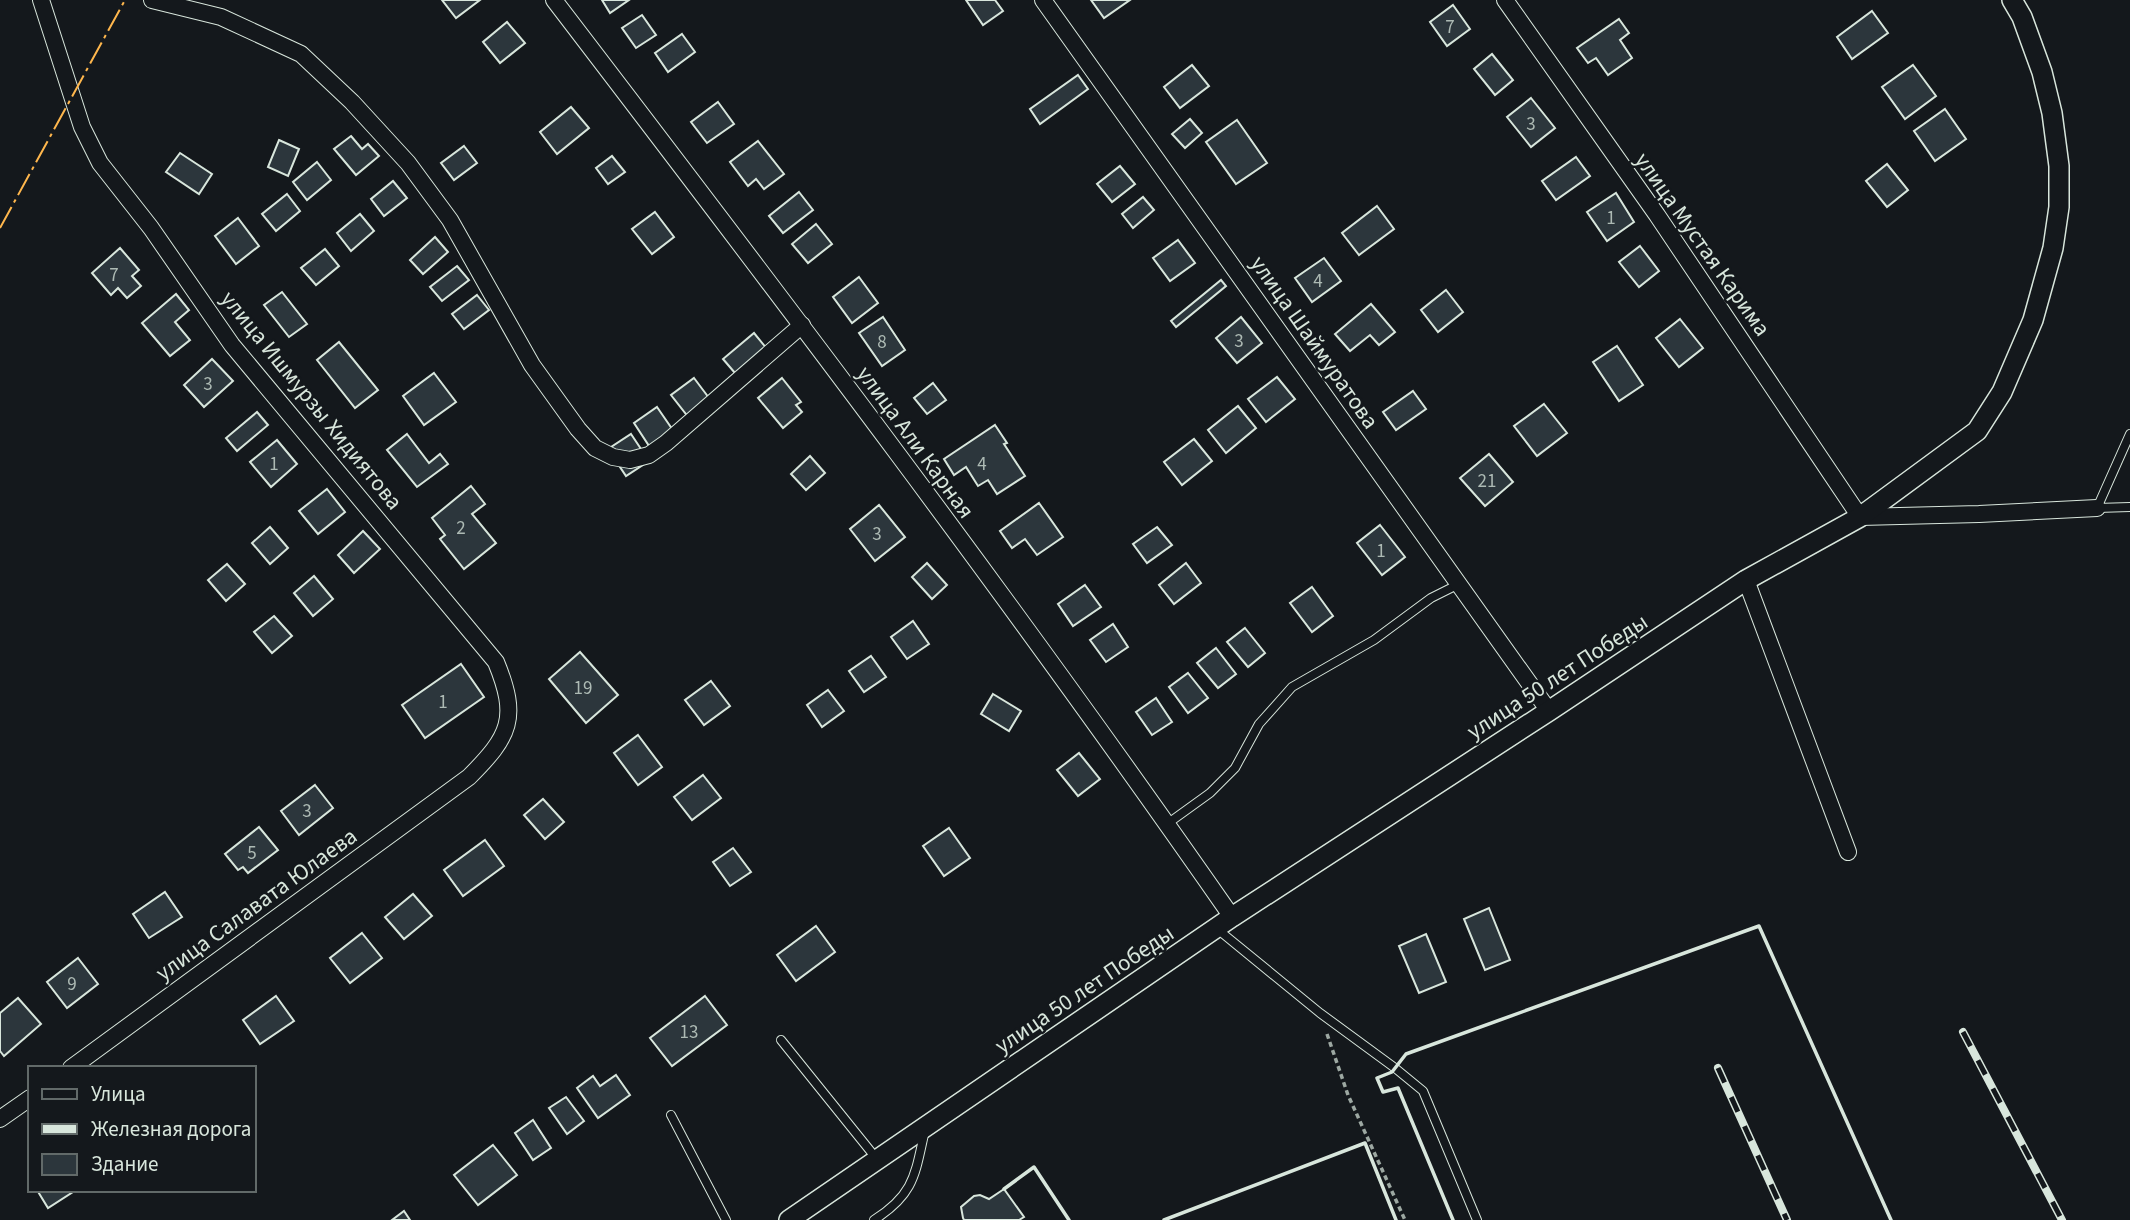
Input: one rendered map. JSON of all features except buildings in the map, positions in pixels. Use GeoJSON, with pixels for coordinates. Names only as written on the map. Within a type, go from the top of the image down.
{"type":"FeatureCollection","features":[{"type":"Feature","properties":{"kind":"street","name":"улица Ишмурзы Хидиятова"},"geometry":{"type":"LineString","coordinates":[[41,0],[82,127],[100,163],[151,228],[232,345],[496,662],[508,691],[509,720],[494,751],[469,777]]}},
{"type":"Feature","properties":{"kind":"street"},"geometry":{"type":"LineString","coordinates":[[152,0],[221,17],[301,54],[352,102],[408,163],[450,220],[532,365],[595,448],[613,457],[629,460],[649,454],[666,443],[802,325]]}},
{"type":"Feature","properties":{"kind":"street","name":"улица Али Карная"},"geometry":{"type":"LineString","coordinates":[[554,0],[802,325],[1167,824],[1224,922]]}},
{"type":"Feature","properties":{"kind":"street","name":"улица Шаймуратова"},"geometry":{"type":"LineString","coordinates":[[1043,0],[1549,711]]}},
{"type":"Feature","properties":{"kind":"street","name":"улица Мустая Карима"},"geometry":{"type":"LineString","coordinates":[[1504,0],[1664,226],[1860,517]]}},
{"type":"Feature","properties":{"kind":"street","name":"улица 50 лет Победы"},"geometry":{"type":"LineString","coordinates":[[789,1220],[1224,922],[1746,580],[1860,517],[1977,431],[2002,392],[2033,320],[2053,248],[2059,207],[2059,166],[2052,113],[2042,72],[2022,17],[2012,0]]}},
{"type":"Feature","properties":{"kind":"street"},"geometry":{"type":"LineString","coordinates":[[1860,517],[2097,508]]}},
{"type":"Feature","properties":{"kind":"street"},"geometry":{"type":"LineString","coordinates":[[1746,580],[1848,852]]}},
{"type":"Feature","properties":{"kind":"street","name":"улица Салавата Юлаева"},"geometry":{"type":"LineString","coordinates":[[74,1066],[469,777]]}},
{"type":"Feature","properties":{"kind":"street"},"geometry":{"type":"LineString","coordinates":[[0,1119],[28,1099]]}},
{"type":"Feature","properties":{"kind":"lane"},"geometry":{"type":"LineString","coordinates":[[2130,434],[2097,508],[2130,507]]}},
{"type":"Feature","properties":{"kind":"lane"},"geometry":{"type":"LineString","coordinates":[[1167,824],[1210,793],[1235,768],[1259,724],[1292,687],[1374,639],[1431,598],[1459,584]]}},
{"type":"Feature","properties":{"kind":"lane"},"geometry":{"type":"LineString","coordinates":[[1224,922],[1320,1013],[1423,1091],[1476,1220]]}},
{"type":"Feature","properties":{"kind":"lane"},"geometry":{"type":"LineString","coordinates":[[781,1040],[877,1159]]}},
{"type":"Feature","properties":{"kind":"lane"},"geometry":{"type":"LineString","coordinates":[[671,1115],[726,1220]]}},
{"type":"Feature","properties":{"kind":"lane"},"geometry":{"type":"LineString","coordinates":[[874,1220],[896,1206],[914,1180],[926,1126]]}},
{"type":"Feature","properties":{"kind":"path"},"geometry":{"type":"LineString","coordinates":[[1320,1013],[1349,1095],[1405,1220]]}},
{"type":"Feature","properties":{"kind":"railway"},"geometry":{"type":"LineString","coordinates":[[1963,1032],[2062,1220]]}},
{"type":"Feature","properties":{"kind":"railway"},"geometry":{"type":"LineString","coordinates":[[1718,1068],[1787,1220]]}},
{"type":"Feature","properties":{"kind":"wall"},"geometry":{"type":"LineString","coordinates":[[1453,1220],[1398,1088],[1383,1092],[1377,1078],[1392,1072],[1406,1054],[1759,926],[1891,1220]]}},
{"type":"Feature","properties":{"kind":"wall"},"geometry":{"type":"LineString","coordinates":[[1164,1220],[1365,1143],[1396,1220]]}},
{"type":"Feature","properties":{"kind":"wall"},"geometry":{"type":"LineString","coordinates":[[1004,1189],[1034,1167],[1069,1220]]}},
{"type":"Feature","properties":{"kind":"power"},"geometry":{"type":"LineString","coordinates":[[0,228],[125,0]]}}]}
